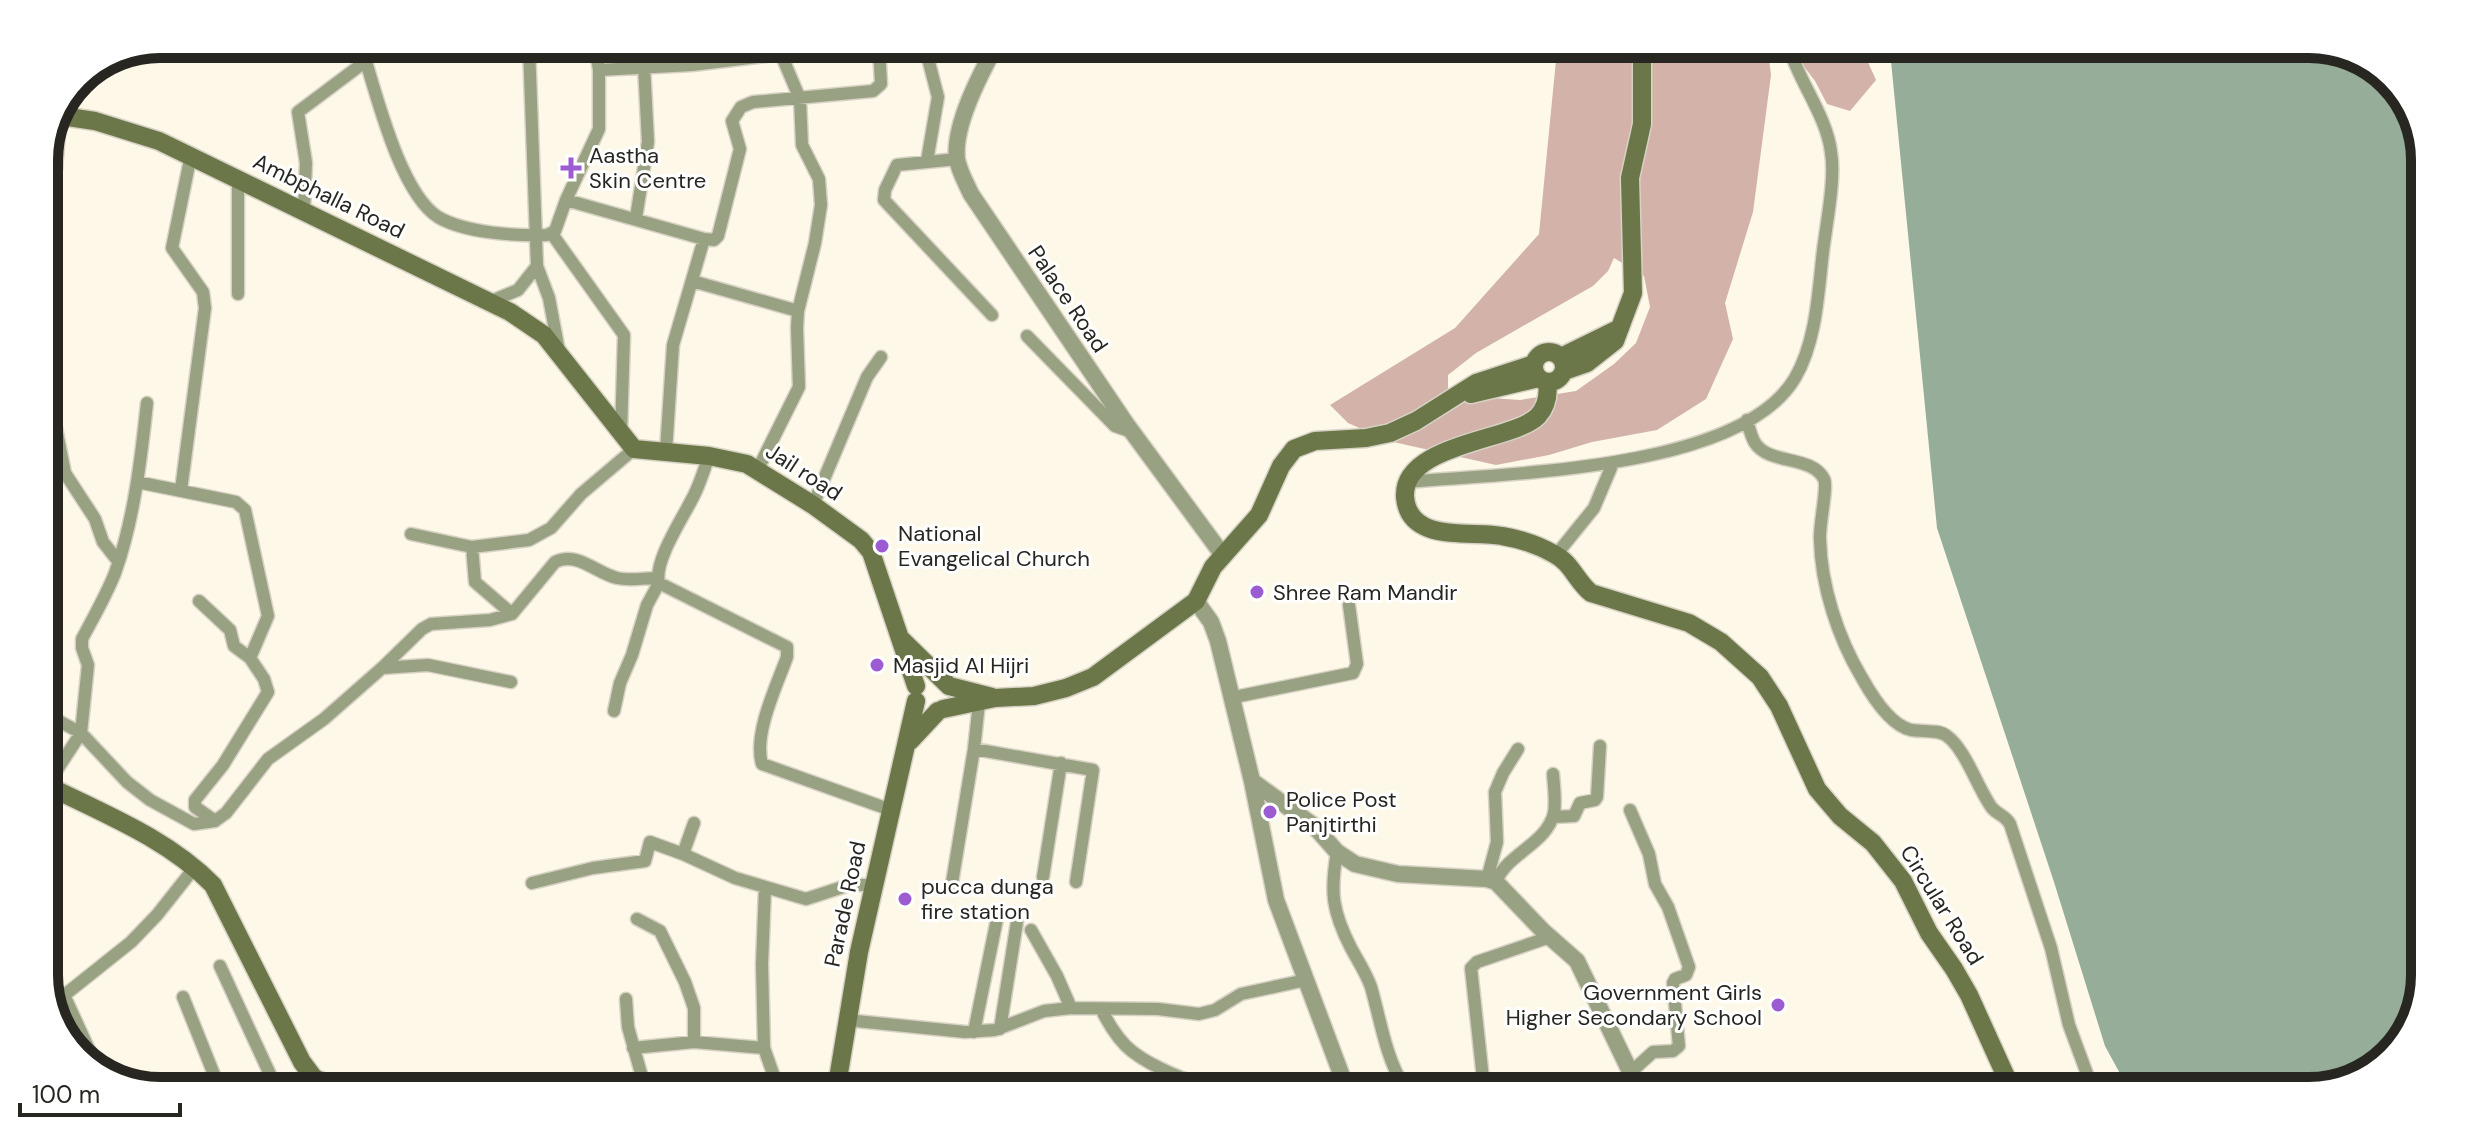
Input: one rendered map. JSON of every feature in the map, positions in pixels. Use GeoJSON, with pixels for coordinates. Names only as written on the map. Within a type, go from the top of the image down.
{"type":"FeatureCollection","features":[{"type":"Feature","properties":{"kind":"main road"},"geometry":{"type":"LineString","coordinates":[[1563,364],[1587,363],[1615,341],[1633,293],[1630,178],[1642,124],[1642,58]]}},
{"type":"Feature","properties":{"kind":"main road","name":"Ambphalla Road"},"geometry":{"type":"LineString","coordinates":[[68,118],[124,129],[191,155],[525,321],[544,335],[560,353]]}},
{"type":"Feature","properties":{"kind":"main road"},"geometry":{"type":"LineString","coordinates":[[560,353],[634,449]]}},
{"type":"Feature","properties":{"kind":"main road"},"geometry":{"type":"LineString","coordinates":[[987,700],[928,676],[916,694],[923,709],[940,710],[987,700],[1034,696],[1093,677],[1196,601],[1222,554],[1259,515],[1281,466],[1294,449],[1315,441],[1366,438],[1390,433],[1416,421],[1476,383],[1540,375],[1558,380],[1563,364],[1556,353],[1542,353],[1540,375],[1549,396],[1535,419],[1459,445],[1423,466],[1407,482]]}},
{"type":"Feature","properties":{"kind":"main road","name":"Jail road"},"geometry":{"type":"LineString","coordinates":[[634,449],[736,460],[758,469],[861,540],[871,552],[881,576],[916,694]]}},
{"type":"Feature","properties":{"kind":"main road","name":"Circular Road"},"geometry":{"type":"LineString","coordinates":[[1407,482],[1406,505],[1414,520],[1423,526],[1441,531],[1501,535],[1522,540],[1556,555],[1569,565],[1591,593],[1703,629],[1750,666],[1779,706],[1817,789],[1840,816],[1873,843],[1903,881],[1929,933],[1969,995],[2006,1077]]}},
{"type":"Feature","properties":{"kind":"main road"},"geometry":{"type":"LineString","coordinates":[[900,638],[944,681],[950,701],[908,743]]}},
{"type":"Feature","properties":{"kind":"main road","name":"Parade Road"},"geometry":{"type":"LineString","coordinates":[[836,1077],[916,694]]}},
{"type":"Feature","properties":{"kind":"main road"},"geometry":{"type":"LineString","coordinates":[[58,790],[172,850],[195,867],[219,894],[311,1077]]}},
{"type":"Feature","properties":{"kind":"street"},"geometry":{"type":"LineString","coordinates":[[365,58],[399,161],[425,206],[451,224],[467,229],[552,234]]}},
{"type":"Feature","properties":{"kind":"street"},"geometry":{"type":"LineString","coordinates":[[529,58],[537,266],[549,298],[560,353]]}},
{"type":"Feature","properties":{"kind":"street"},"geometry":{"type":"LineString","coordinates":[[552,234],[599,129],[597,58]]}},
{"type":"Feature","properties":{"kind":"street"},"geometry":{"type":"LineString","coordinates":[[636,218],[648,142],[644,58]]}},
{"type":"Feature","properties":{"kind":"street"},"geometry":{"type":"LineString","coordinates":[[691,58],[692,65]]}},
{"type":"Feature","properties":{"kind":"street"},"geometry":{"type":"LineString","coordinates":[[599,70],[692,65],[733,58]]}},
{"type":"Feature","properties":{"kind":"street"},"geometry":{"type":"LineString","coordinates":[[758,469],[799,387],[798,311],[818,229],[821,193],[819,179],[802,145],[800,99],[783,58]]}},
{"type":"Feature","properties":{"kind":"street"},"geometry":{"type":"LineString","coordinates":[[566,200],[714,240],[718,236],[740,145],[734,117],[748,103],[861,93],[879,88],[882,78],[880,58]]}},
{"type":"Feature","properties":{"kind":"street"},"geometry":{"type":"LineString","coordinates":[[927,161],[938,97],[928,58]]}},
{"type":"Feature","properties":{"kind":"street"},"geometry":{"type":"LineString","coordinates":[[989,58],[962,122],[957,159],[897,165],[885,190],[884,200],[992,315]]}},
{"type":"Feature","properties":{"kind":"street"},"geometry":{"type":"LineString","coordinates":[[1407,482],[1613,463],[1706,441],[1727,433],[1774,403],[1796,376],[1811,333],[1819,294],[1831,151],[1827,135],[1792,58]]}},
{"type":"Feature","properties":{"kind":"street"},"geometry":{"type":"LineString","coordinates":[[304,210],[306,163],[298,112],[366,61]]}},
{"type":"Feature","properties":{"kind":"street"},"geometry":{"type":"LineString","coordinates":[[181,490],[205,308],[203,292],[172,248],[191,155]]}},
{"type":"Feature","properties":{"kind":"street","name":"Palace Road"},"geometry":{"type":"LineString","coordinates":[[957,159],[971,194],[1132,432],[1222,554]]}},
{"type":"Feature","properties":{"kind":"street"},"geometry":{"type":"LineString","coordinates":[[238,178],[238,294]]}},
{"type":"Feature","properties":{"kind":"street"},"geometry":{"type":"LineString","coordinates":[[552,234],[624,335],[621,433]]}},
{"type":"Feature","properties":{"kind":"street"},"geometry":{"type":"LineString","coordinates":[[666,451],[673,345],[704,239]]}},
{"type":"Feature","properties":{"kind":"street"},"geometry":{"type":"LineString","coordinates":[[489,302],[518,290],[537,266]]}},
{"type":"Feature","properties":{"kind":"street"},"geometry":{"type":"LineString","coordinates":[[692,281],[798,311]]}},
{"type":"Feature","properties":{"kind":"street"},"geometry":{"type":"LineString","coordinates":[[1027,336],[1115,426],[1132,432]]}},
{"type":"Feature","properties":{"kind":"street"},"geometry":{"type":"LineString","coordinates":[[813,505],[867,377],[881,357]]}},
{"type":"Feature","properties":{"kind":"street"},"geometry":{"type":"LineString","coordinates":[[58,767],[81,733],[88,665],[82,639],[118,561],[137,482],[147,403]]}},
{"type":"Feature","properties":{"kind":"street"},"geometry":{"type":"LineString","coordinates":[[1747,420],[1756,446],[1816,470],[1824,479],[1826,489],[1819,526],[1823,572],[1830,604],[1861,678],[1897,724],[1913,730],[1943,733],[1950,738],[1970,766],[1994,810],[2006,817],[2010,824],[2051,948],[2069,1025],[2088,1077]]}},
{"type":"Feature","properties":{"kind":"street"},"geometry":{"type":"LineString","coordinates":[[58,435],[65,473],[95,519],[103,542],[118,561]]}},
{"type":"Feature","properties":{"kind":"street"},"geometry":{"type":"LineString","coordinates":[[411,534],[472,547],[519,542],[546,532],[589,487],[634,449]]}},
{"type":"Feature","properties":{"kind":"street"},"geometry":{"type":"LineString","coordinates":[[614,711],[620,683],[658,581],[661,562],[697,490],[709,456]]}},
{"type":"Feature","properties":{"kind":"street"},"geometry":{"type":"LineString","coordinates":[[1556,555],[1594,508],[1613,463]]}},
{"type":"Feature","properties":{"kind":"street"},"geometry":{"type":"LineString","coordinates":[[137,482],[236,502],[245,510],[268,616],[250,658]]}},
{"type":"Feature","properties":{"kind":"street"},"geometry":{"type":"LineString","coordinates":[[472,547],[475,582],[512,614]]}},
{"type":"Feature","properties":{"kind":"street"},"geometry":{"type":"LineString","coordinates":[[58,721],[81,733],[127,782],[150,800],[194,824],[215,821],[226,813],[268,759],[324,719],[426,626],[490,620],[512,614],[555,562],[574,560],[620,579],[658,581],[787,647],[787,657],[766,714],[762,764],[891,810]]}},
{"type":"Feature","properties":{"kind":"street"},"geometry":{"type":"LineString","coordinates":[[199,601],[230,630],[234,646],[250,658],[264,679],[268,692],[223,765],[195,800],[195,807],[215,821]]}},
{"type":"Feature","properties":{"kind":"street"},"geometry":{"type":"LineString","coordinates":[[1196,601],[1214,632],[1252,781],[1276,900],[1342,1077]]}},
{"type":"Feature","properties":{"kind":"street"},"geometry":{"type":"LineString","coordinates":[[1230,698],[1353,673],[1357,664],[1349,605]]}},
{"type":"Feature","properties":{"kind":"street"},"geometry":{"type":"LineString","coordinates":[[382,668],[428,665],[511,682]]}},
{"type":"Feature","properties":{"kind":"street"},"geometry":{"type":"LineString","coordinates":[[952,883],[974,749],[987,700]]}},
{"type":"Feature","properties":{"kind":"street"},"geometry":{"type":"LineString","coordinates":[[1553,817],[1574,816],[1580,803],[1597,797],[1600,746]]}},
{"type":"Feature","properties":{"kind":"street"},"geometry":{"type":"LineString","coordinates":[[974,749],[1091,768],[1095,773],[1076,882]]}},
{"type":"Feature","properties":{"kind":"street"},"geometry":{"type":"LineString","coordinates":[[1492,881],[1497,842],[1495,792],[1518,749]]}},
{"type":"Feature","properties":{"kind":"street"},"geometry":{"type":"LineString","coordinates":[[1043,877],[1061,763]]}},
{"type":"Feature","properties":{"kind":"street"},"geometry":{"type":"LineString","coordinates":[[1492,881],[1533,843],[1553,817],[1553,774]]}},
{"type":"Feature","properties":{"kind":"street"},"geometry":{"type":"LineString","coordinates":[[1252,781],[1314,826],[1337,852],[1355,864],[1398,874],[1492,881],[1577,961],[1633,1077]]}},
{"type":"Feature","properties":{"kind":"street"},"geometry":{"type":"LineString","coordinates":[[1630,810],[1649,854],[1655,884],[1668,907],[1689,967],[1686,975],[1673,983],[1679,1046],[1673,1051],[1653,1052],[1636,1077]]}},
{"type":"Feature","properties":{"kind":"street"},"geometry":{"type":"LineString","coordinates":[[683,854],[694,823]]}},
{"type":"Feature","properties":{"kind":"street"},"geometry":{"type":"LineString","coordinates":[[532,883],[593,868],[645,861],[650,842],[765,888],[806,899],[849,885],[874,885]]}},
{"type":"Feature","properties":{"kind":"street"},"geometry":{"type":"LineString","coordinates":[[1337,852],[1331,883],[1335,909],[1369,982],[1386,1051],[1399,1077]]}},
{"type":"Feature","properties":{"kind":"street"},"geometry":{"type":"LineString","coordinates":[[61,998],[131,942],[195,867]]}},
{"type":"Feature","properties":{"kind":"street"},"geometry":{"type":"LineString","coordinates":[[765,888],[762,964],[764,1048],[774,1077]]}},
{"type":"Feature","properties":{"kind":"street"},"geometry":{"type":"LineString","coordinates":[[974,1032],[998,914]]}},
{"type":"Feature","properties":{"kind":"street"},"geometry":{"type":"LineString","coordinates":[[637,919],[660,931],[685,982],[692,1000],[694,1042]]}},
{"type":"Feature","properties":{"kind":"street"},"geometry":{"type":"LineString","coordinates":[[1000,1029],[1017,922]]}},
{"type":"Feature","properties":{"kind":"street"},"geometry":{"type":"LineString","coordinates":[[1031,930],[1071,1008]]}},
{"type":"Feature","properties":{"kind":"street"},"geometry":{"type":"LineString","coordinates":[[1483,1077],[1471,968],[1477,962],[1550,937]]}},
{"type":"Feature","properties":{"kind":"street"},"geometry":{"type":"LineString","coordinates":[[220,966],[271,1077]]}},
{"type":"Feature","properties":{"kind":"street"},"geometry":{"type":"LineString","coordinates":[[846,1020],[974,1032],[1000,1029],[1044,1011],[1071,1008],[1208,1013],[1241,994],[1306,980]]}},
{"type":"Feature","properties":{"kind":"street"},"geometry":{"type":"LineString","coordinates":[[64,995],[88,1047]]}},
{"type":"Feature","properties":{"kind":"street"},"geometry":{"type":"LineString","coordinates":[[183,997],[215,1077]]}},
{"type":"Feature","properties":{"kind":"street"},"geometry":{"type":"LineString","coordinates":[[626,999],[633,1048],[642,1077]]}},
{"type":"Feature","properties":{"kind":"street"},"geometry":{"type":"LineString","coordinates":[[1101,1009],[1114,1032],[1129,1049],[1181,1077]]}},
{"type":"Feature","properties":{"kind":"street"},"geometry":{"type":"LineString","coordinates":[[633,1048],[694,1042],[764,1048]]}},
{"type":"Feature","properties":{"kind":"shaded area"},"geometry":{"type":"Polygon","coordinates":[[[1556,58],[1769,58],[1771,75],[1753,212],[1725,303],[1733,339],[1706,399],[1657,430],[1496,465],[1389,441],[1348,423],[1330,405],[1455,328],[1539,234],[1556,58]],[[1614,258],[1608,271],[1593,286],[1476,353],[1448,375],[1448,395],[1520,400],[1576,391],[1614,364],[1636,343],[1650,307],[1644,276],[1614,258]]]}},
{"type":"Feature","properties":{"kind":"shaded area"},"geometry":{"type":"Polygon","coordinates":[[[1797,58],[1866,58],[1876,80],[1850,111],[1827,104],[1797,58]]]}},
{"type":"Feature","properties":{"kind":"shaded area"},"geometry":{"type":"Polygon","coordinates":[[[1891,58],[2309,58],[2348,66],[2371,79],[2386,93],[2406,127],[2411,153],[2411,975],[2403,1014],[2390,1037],[2376,1052],[2342,1072],[2322,1076],[2122,1077],[2105,1046],[1937,528],[1891,58]]]}},
{"type":"Feature","properties":{"kind":"place","name":"Aastha Skin Centre"},"geometry":{"type":"Point","coordinates":[571,168]}},
{"type":"Feature","properties":{"kind":"place","name":"National Evangelical Church"},"geometry":{"type":"Point","coordinates":[882,546]}},
{"type":"Feature","properties":{"kind":"place","name":"Shree Ram Mandir"},"geometry":{"type":"Point","coordinates":[1257,592]}},
{"type":"Feature","properties":{"kind":"place","name":"Masjid Al Hijri"},"geometry":{"type":"Point","coordinates":[877,665]}},
{"type":"Feature","properties":{"kind":"place","name":"Police Post Panjtirthi"},"geometry":{"type":"Point","coordinates":[1270,812]}},
{"type":"Feature","properties":{"kind":"place","name":"pucca dunga fire station"},"geometry":{"type":"Point","coordinates":[905,899]}},
{"type":"Feature","properties":{"kind":"place","name":"Government Girls Higher Secondary School"},"geometry":{"type":"Point","coordinates":[1778,1005]}}]}
